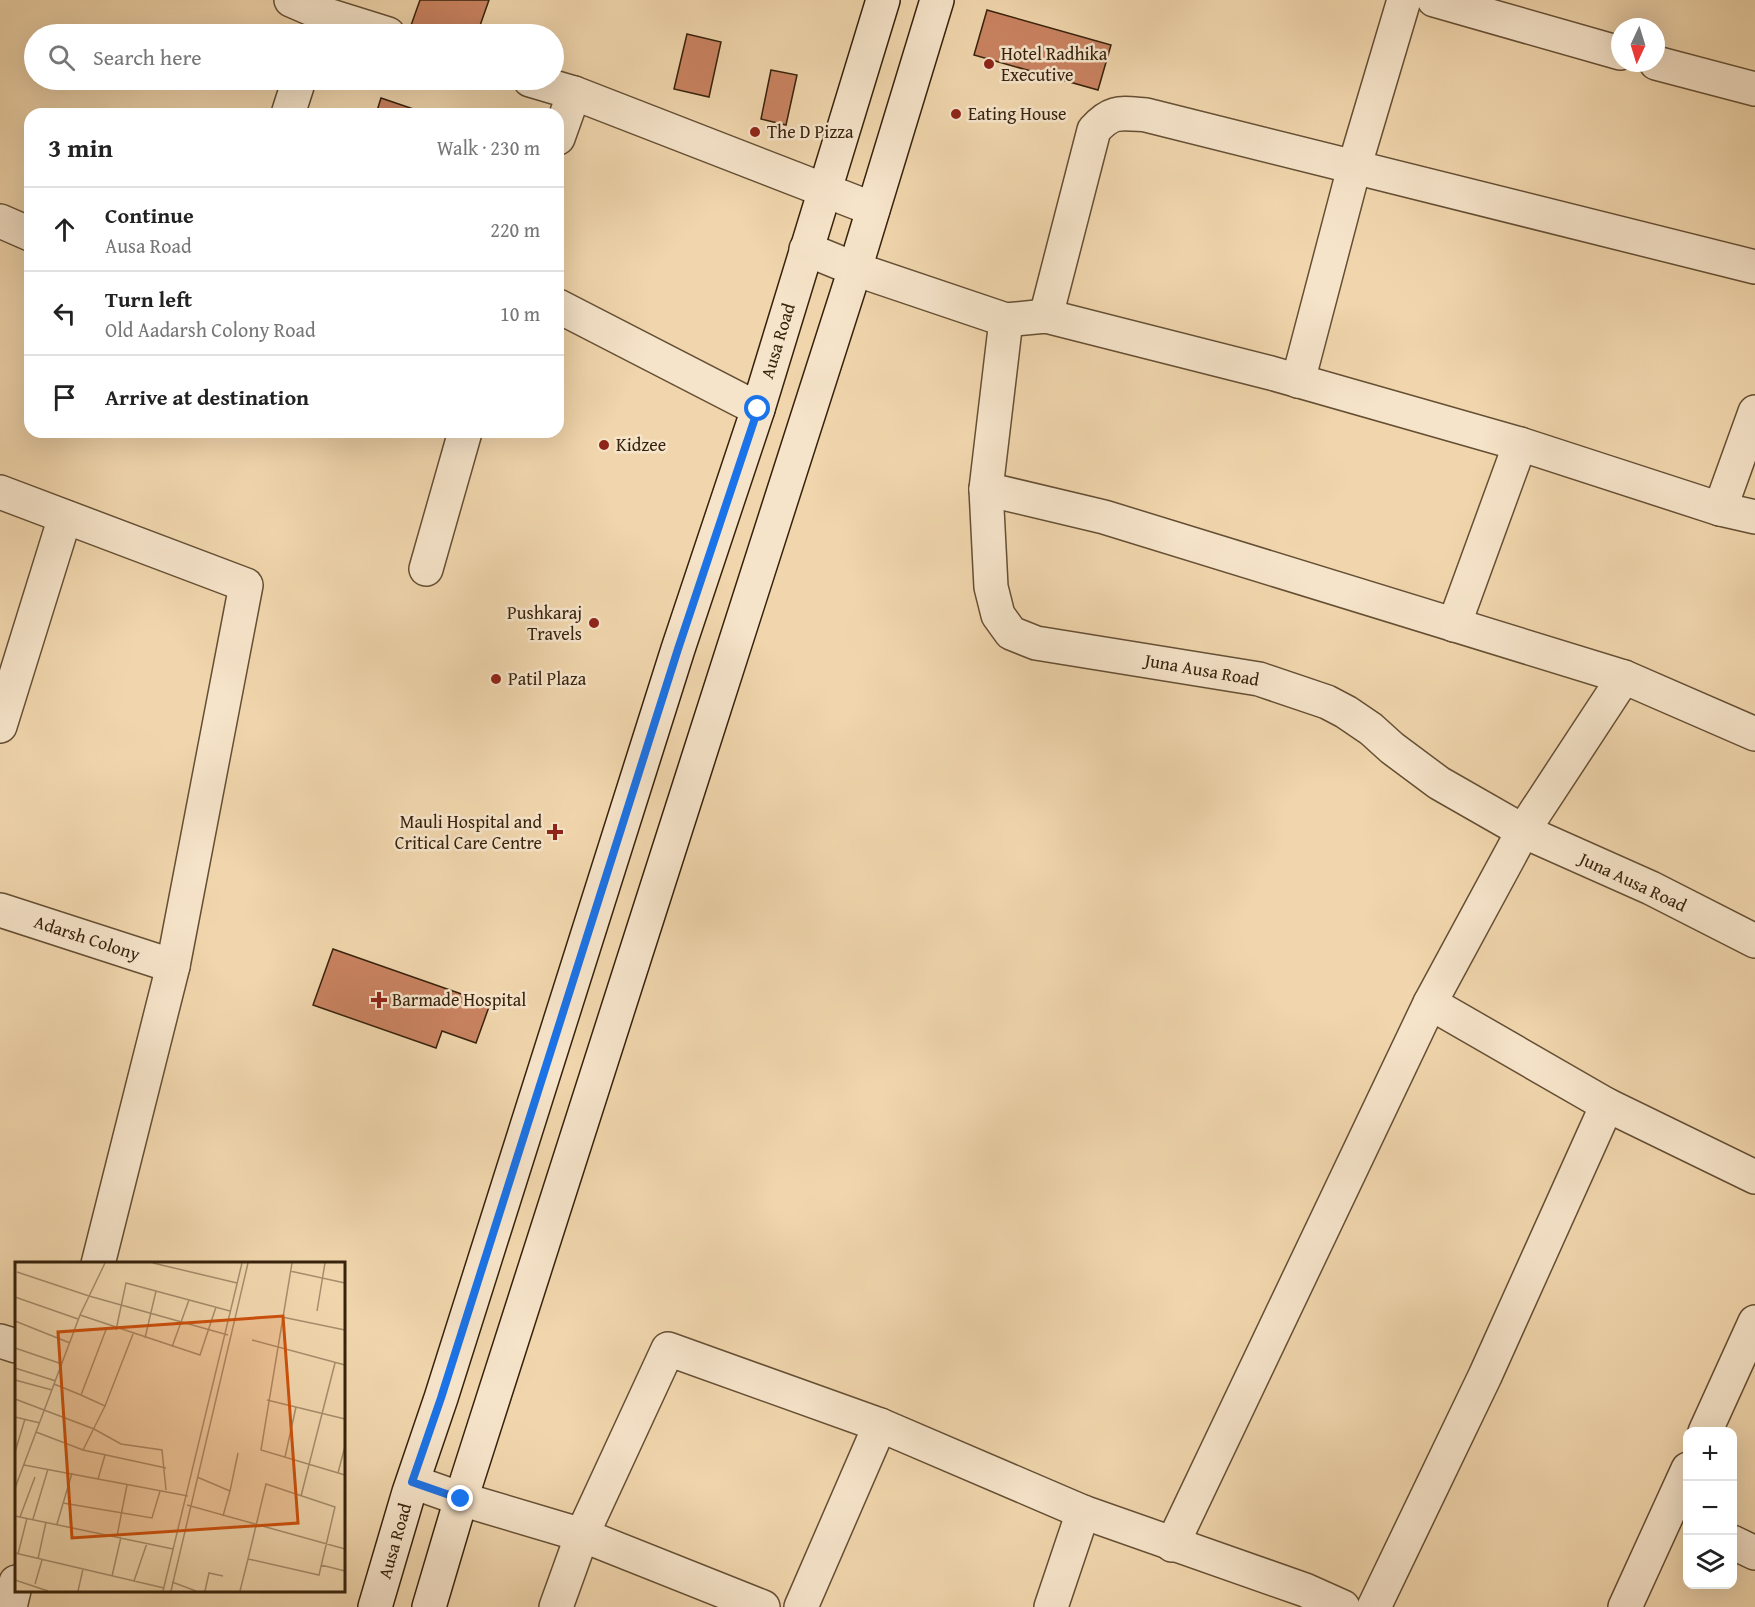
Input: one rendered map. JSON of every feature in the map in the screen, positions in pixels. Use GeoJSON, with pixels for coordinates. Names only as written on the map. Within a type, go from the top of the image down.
{"type":"FeatureCollection","features":[{"type":"Feature","properties":{"kind":"street"},"geometry":{"type":"LineString","coordinates":[[291,0],[320,16],[350,24]]}},
{"type":"Feature","properties":{"kind":"street","name":"Ausa Road"},"geometry":{"type":"LineString","coordinates":[[375,1607],[412,1482],[441,1398],[695,595],[758,409],[883,0]]}},
{"type":"Feature","properties":{"kind":"street"},"geometry":{"type":"LineString","coordinates":[[429,1607],[461,1499],[855,269],[937,0]]}},
{"type":"Feature","properties":{"kind":"street"},"geometry":{"type":"LineString","coordinates":[[1298,381],[1354,168],[1404,0]]}},
{"type":"Feature","properties":{"kind":"street"},"geometry":{"type":"LineString","coordinates":[[1434,0],[1611,50]]}},
{"type":"Feature","properties":{"kind":"street"},"geometry":{"type":"LineString","coordinates":[[1665,65],[1755,89]]}},
{"type":"Feature","properties":{"kind":"street"},"geometry":{"type":"LineString","coordinates":[[290,108],[296,90]]}},
{"type":"Feature","properties":{"kind":"street"},"geometry":{"type":"LineString","coordinates":[[564,90],[873,209]]}},
{"type":"Feature","properties":{"kind":"street"},"geometry":{"type":"LineString","coordinates":[[564,121],[574,93]]}},
{"type":"Feature","properties":{"kind":"street"},"geometry":{"type":"LineString","coordinates":[[1046,316],[1094,130],[1106,116],[1124,113],[1146,115],[1755,267]]}},
{"type":"Feature","properties":{"kind":"street"},"geometry":{"type":"LineString","coordinates":[[0,221],[24,231]]}},
{"type":"Feature","properties":{"kind":"street"},"geometry":{"type":"LineString","coordinates":[[806,249],[855,269],[1006,320],[1046,316],[1298,381],[1520,444],[1720,509],[1755,517]]}},
{"type":"Feature","properties":{"kind":"street"},"geometry":{"type":"LineString","coordinates":[[564,309],[758,409]]}},
{"type":"Feature","properties":{"kind":"street","name":"Juna Ausa Road"},"geometry":{"type":"LineString","coordinates":[[1006,320],[986,489],[992,587],[998,615],[1011,633],[1036,643],[1259,679],[1327,702],[1371,729],[1392,748],[1439,783],[1523,831],[1651,888],[1755,941]]}},
{"type":"Feature","properties":{"kind":"street"},"geometry":{"type":"LineString","coordinates":[[1720,509],[1755,412]]}},
{"type":"Feature","properties":{"kind":"street"},"geometry":{"type":"LineString","coordinates":[[426,569],[463,438]]}},
{"type":"Feature","properties":{"kind":"street"},"geometry":{"type":"LineString","coordinates":[[1454,625],[1520,444]]}},
{"type":"Feature","properties":{"kind":"street"},"geometry":{"type":"LineString","coordinates":[[986,489],[1104,517],[1624,677],[1755,734]]}},
{"type":"Feature","properties":{"kind":"street"},"geometry":{"type":"LineString","coordinates":[[0,492],[246,585],[173,966],[98,1262]]}},
{"type":"Feature","properties":{"kind":"street"},"geometry":{"type":"LineString","coordinates":[[0,726],[65,517]]}},
{"type":"Feature","properties":{"kind":"street"},"geometry":{"type":"LineString","coordinates":[[1172,1545],[1430,1003],[1523,831],[1624,677]]}},
{"type":"Feature","properties":{"kind":"street","name":"Adarsh Colony"},"geometry":{"type":"LineString","coordinates":[[0,910],[173,966]]}},
{"type":"Feature","properties":{"kind":"street"},"geometry":{"type":"LineString","coordinates":[[1430,1003],[1607,1105],[1755,1177]]}},
{"type":"Feature","properties":{"kind":"street"},"geometry":{"type":"LineString","coordinates":[[1374,1607],[1485,1376],[1607,1105]]}},
{"type":"Feature","properties":{"kind":"street"},"geometry":{"type":"LineString","coordinates":[[1707,1427],[1748,1355],[1755,1322]]}},
{"type":"Feature","properties":{"kind":"street"},"geometry":{"type":"LineString","coordinates":[[0,1341],[15,1346]]}},
{"type":"Feature","properties":{"kind":"street"},"geometry":{"type":"LineString","coordinates":[[556,1607],[582,1535],[668,1349],[880,1425],[1083,1512],[1303,1598],[1343,1607]]}},
{"type":"Feature","properties":{"kind":"street"},"geometry":{"type":"LineString","coordinates":[[801,1607],[880,1425]]}},
{"type":"Feature","properties":{"kind":"street"},"geometry":{"type":"LineString","coordinates":[[1625,1607],[1678,1516],[1685,1481]]}},
{"type":"Feature","properties":{"kind":"street"},"geometry":{"type":"LineString","coordinates":[[412,1482],[582,1535],[763,1607]]}},
{"type":"Feature","properties":{"kind":"street"},"geometry":{"type":"LineString","coordinates":[[1051,1607],[1083,1512]]}},
{"type":"Feature","properties":{"kind":"street"},"geometry":{"type":"LineString","coordinates":[[1737,1544],[1755,1553]]}},
{"type":"Feature","properties":{"kind":"building"},"geometry":{"type":"Polygon","coordinates":[[[420,0],[489,0],[481,24],[411,24],[420,0]]]}},
{"type":"Feature","properties":{"kind":"building"},"geometry":{"type":"Polygon","coordinates":[[[987,10],[1111,45],[1098,90],[974,55],[987,10]]]}},
{"type":"Feature","properties":{"kind":"building"},"geometry":{"type":"Polygon","coordinates":[[[687,34],[721,42],[709,97],[674,89],[687,34]]]}},
{"type":"Feature","properties":{"kind":"building"},"geometry":{"type":"Polygon","coordinates":[[[771,70],[797,75],[786,125],[761,119],[771,70]]]}},
{"type":"Feature","properties":{"kind":"building"},"geometry":{"type":"Polygon","coordinates":[[[381,98],[410,108],[378,108],[381,98]]]}},
{"type":"Feature","properties":{"kind":"building"},"geometry":{"type":"Polygon","coordinates":[[[333,949],[490,1004],[476,1043],[442,1031],[436,1048],[313,1005],[333,949]]]}},
{"type":"Feature","properties":{"kind":"place","name":"Hotel Radhika Executive"},"geometry":{"type":"Point","coordinates":[989,64]}},
{"type":"Feature","properties":{"kind":"place","name":"Eating House"},"geometry":{"type":"Point","coordinates":[956,114]}},
{"type":"Feature","properties":{"kind":"place","name":"The D Pizza"},"geometry":{"type":"Point","coordinates":[755,132]}},
{"type":"Feature","properties":{"kind":"place","name":"Kidzee"},"geometry":{"type":"Point","coordinates":[604,445]}},
{"type":"Feature","properties":{"kind":"place","name":"Pushkaraj Travels"},"geometry":{"type":"Point","coordinates":[594,623]}},
{"type":"Feature","properties":{"kind":"place","name":"Patil Plaza"},"geometry":{"type":"Point","coordinates":[496,679]}},
{"type":"Feature","properties":{"kind":"place","name":"Mauli Hospital and Critical Care Centre"},"geometry":{"type":"Point","coordinates":[555,832]}},
{"type":"Feature","properties":{"kind":"place","name":"Barmade Hospital"},"geometry":{"type":"Point","coordinates":[379,1000]}},
{"type":"Feature","properties":{"kind":"route"},"geometry":{"type":"LineString","coordinates":[[461,1499],[412,1482],[441,1398],[702,574],[758,409]]}}]}
